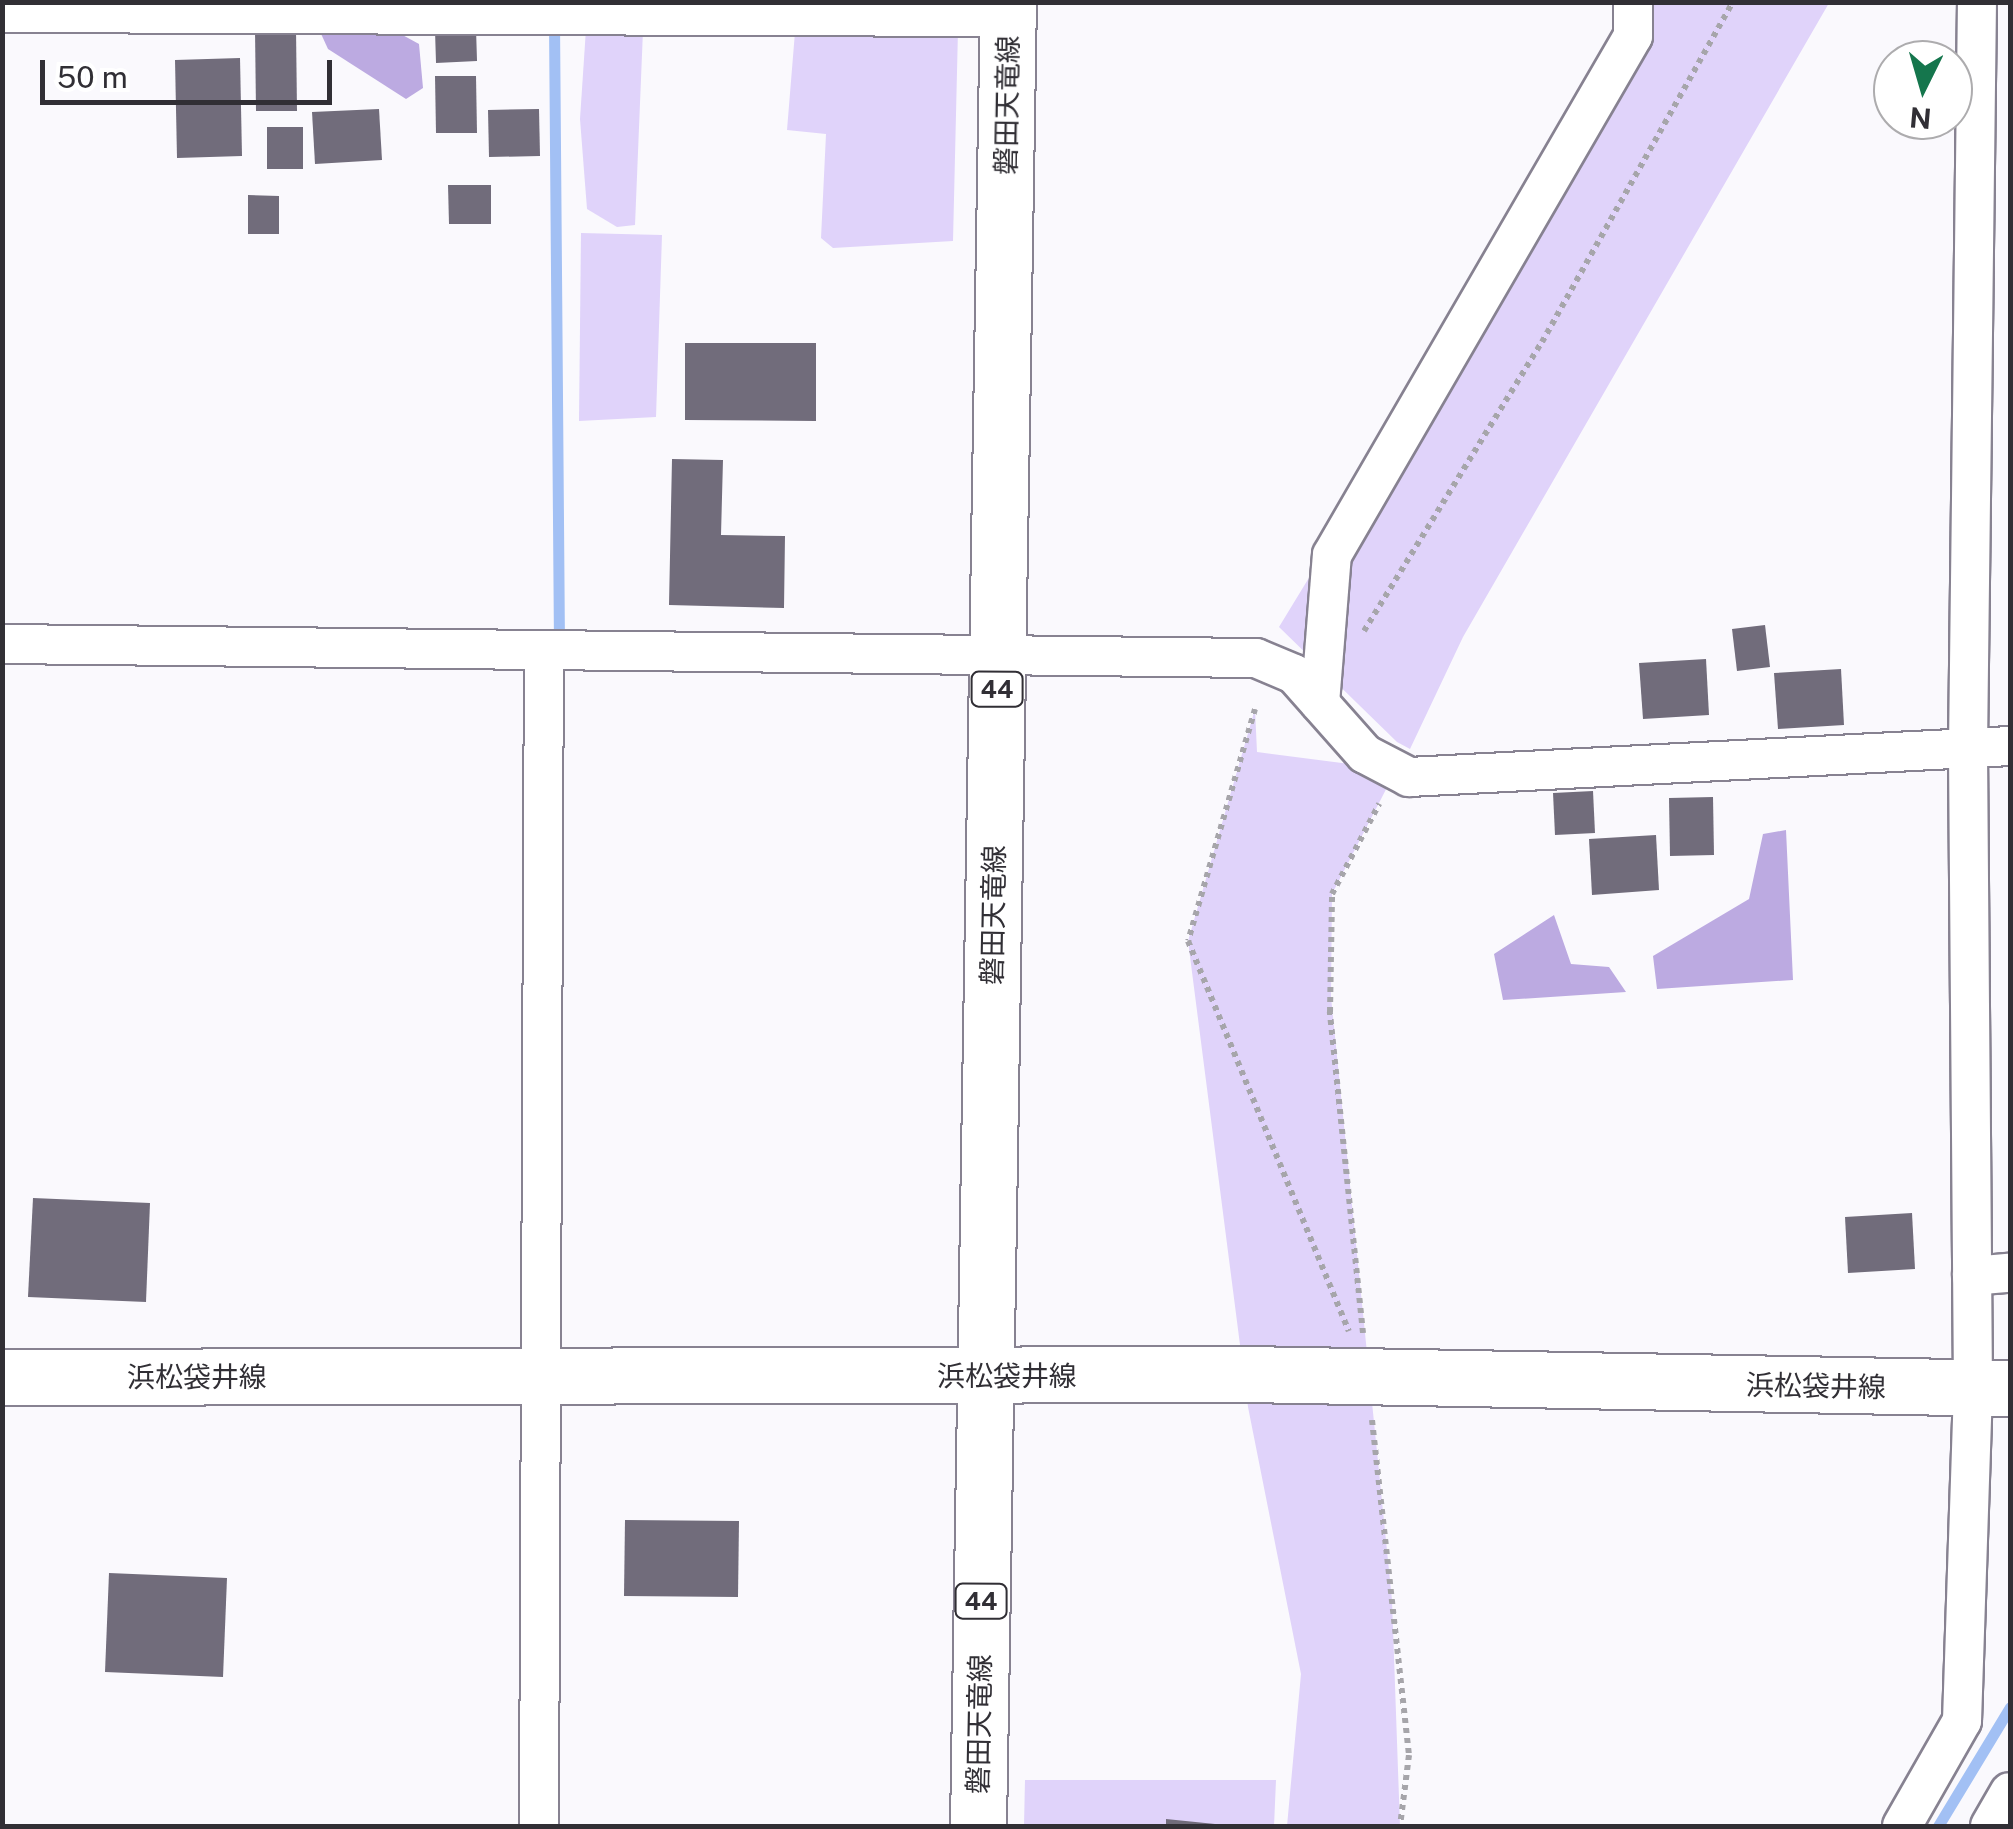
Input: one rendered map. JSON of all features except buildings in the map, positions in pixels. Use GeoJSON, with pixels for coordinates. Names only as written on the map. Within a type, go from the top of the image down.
{"type":"FeatureCollection","features":[{"type":"Feature","properties":{"kind":"main road","name":"磐田天竜線"},"geometry":{"type":"LineString","coordinates":[[978,1826],[1008,10]]}},
{"type":"Feature","properties":{"kind":"main road","name":"浜松袋井線"},"geometry":{"type":"LineString","coordinates":[[2,1376],[1246,1374],[1992,1388]]}},
{"type":"Feature","properties":{"kind":"street"},"geometry":{"type":"LineString","coordinates":[[1320,704],[1332,555],[1633,36],[1633,2]]}},
{"type":"Feature","properties":{"kind":"street"},"geometry":{"type":"LineString","coordinates":[[1902,1826],[1962,1721],[1992,1388],[1972,1276],[1968,748],[1977,2]]}},
{"type":"Feature","properties":{"kind":"street"},"geometry":{"type":"LineString","coordinates":[[2,13],[1008,10]]}},
{"type":"Feature","properties":{"kind":"street"},"geometry":{"type":"LineString","coordinates":[[2,644],[544,652],[998,652],[1256,658],[1294,674],[1365,754],[1409,776],[2010,746]]}},
{"type":"Feature","properties":{"kind":"street"},"geometry":{"type":"LineString","coordinates":[[539,1826],[544,652]]}},
{"type":"Feature","properties":{"kind":"street"},"geometry":{"type":"LineString","coordinates":[[1972,1276],[2010,1274]]}},
{"type":"Feature","properties":{"kind":"street"},"geometry":{"type":"LineString","coordinates":[[1990,1826],[2010,1792]]}},
{"type":"Feature","properties":{"kind":"path"},"geometry":{"type":"LineString","coordinates":[[1360,638],[1542,342],[1734,2]]}},
{"type":"Feature","properties":{"kind":"path"},"geometry":{"type":"LineString","coordinates":[[1255,709],[1188,941],[1368,1378]]}},
{"type":"Feature","properties":{"kind":"path"},"geometry":{"type":"LineString","coordinates":[[1396,770],[1332,894],[1330,1012],[1410,1756],[1400,1826]]}},
{"type":"Feature","properties":{"kind":"shaded area"},"geometry":{"type":"Polygon","coordinates":[[[1649,3],[1829,3],[1463,637],[1410,749],[1397,742],[1279,627],[1514,241],[1649,3]]]}},
{"type":"Feature","properties":{"kind":"shaded area"},"geometry":{"type":"Polygon","coordinates":[[[364,14],[419,44],[423,88],[406,99],[328,49],[317,25],[364,14]]]}},
{"type":"Feature","properties":{"kind":"shaded area"},"geometry":{"type":"Polygon","coordinates":[[[586,29],[643,30],[635,225],[617,227],[587,209],[580,119],[586,29]]]}},
{"type":"Feature","properties":{"kind":"shaded area"},"geometry":{"type":"Polygon","coordinates":[[[958,30],[953,241],[833,248],[821,238],[826,134],[787,130],[795,32],[958,30]]]}},
{"type":"Feature","properties":{"kind":"shaded area"},"geometry":{"type":"Polygon","coordinates":[[[581,233],[662,235],[656,417],[579,421],[581,233]]]}},
{"type":"Feature","properties":{"kind":"shaded area"},"geometry":{"type":"Polygon","coordinates":[[[1255,709],[1257,752],[1396,770],[1332,894],[1331,997],[1392,1600],[1400,1826],[1287,1826],[1301,1674],[1248,1407],[1188,941],[1255,709]]]}},
{"type":"Feature","properties":{"kind":"shaded area"},"geometry":{"type":"Polygon","coordinates":[[[1786,830],[1793,980],[1657,989],[1653,956],[1749,899],[1763,834],[1786,830]]]}},
{"type":"Feature","properties":{"kind":"shaded area"},"geometry":{"type":"Polygon","coordinates":[[[1554,915],[1571,964],[1609,967],[1626,992],[1503,1000],[1494,954],[1554,915]]]}},
{"type":"Feature","properties":{"kind":"shaded area"},"geometry":{"type":"Polygon","coordinates":[[[1025,1780],[1276,1780],[1274,1826],[1024,1826],[1025,1780]]]}},
{"type":"Feature","properties":{"kind":"waterway"},"geometry":{"type":"LineString","coordinates":[[554,22],[559,643]]}},
{"type":"Feature","properties":{"kind":"waterway"},"geometry":{"type":"LineString","coordinates":[[1938,1826],[2010,1707]]}}]}
